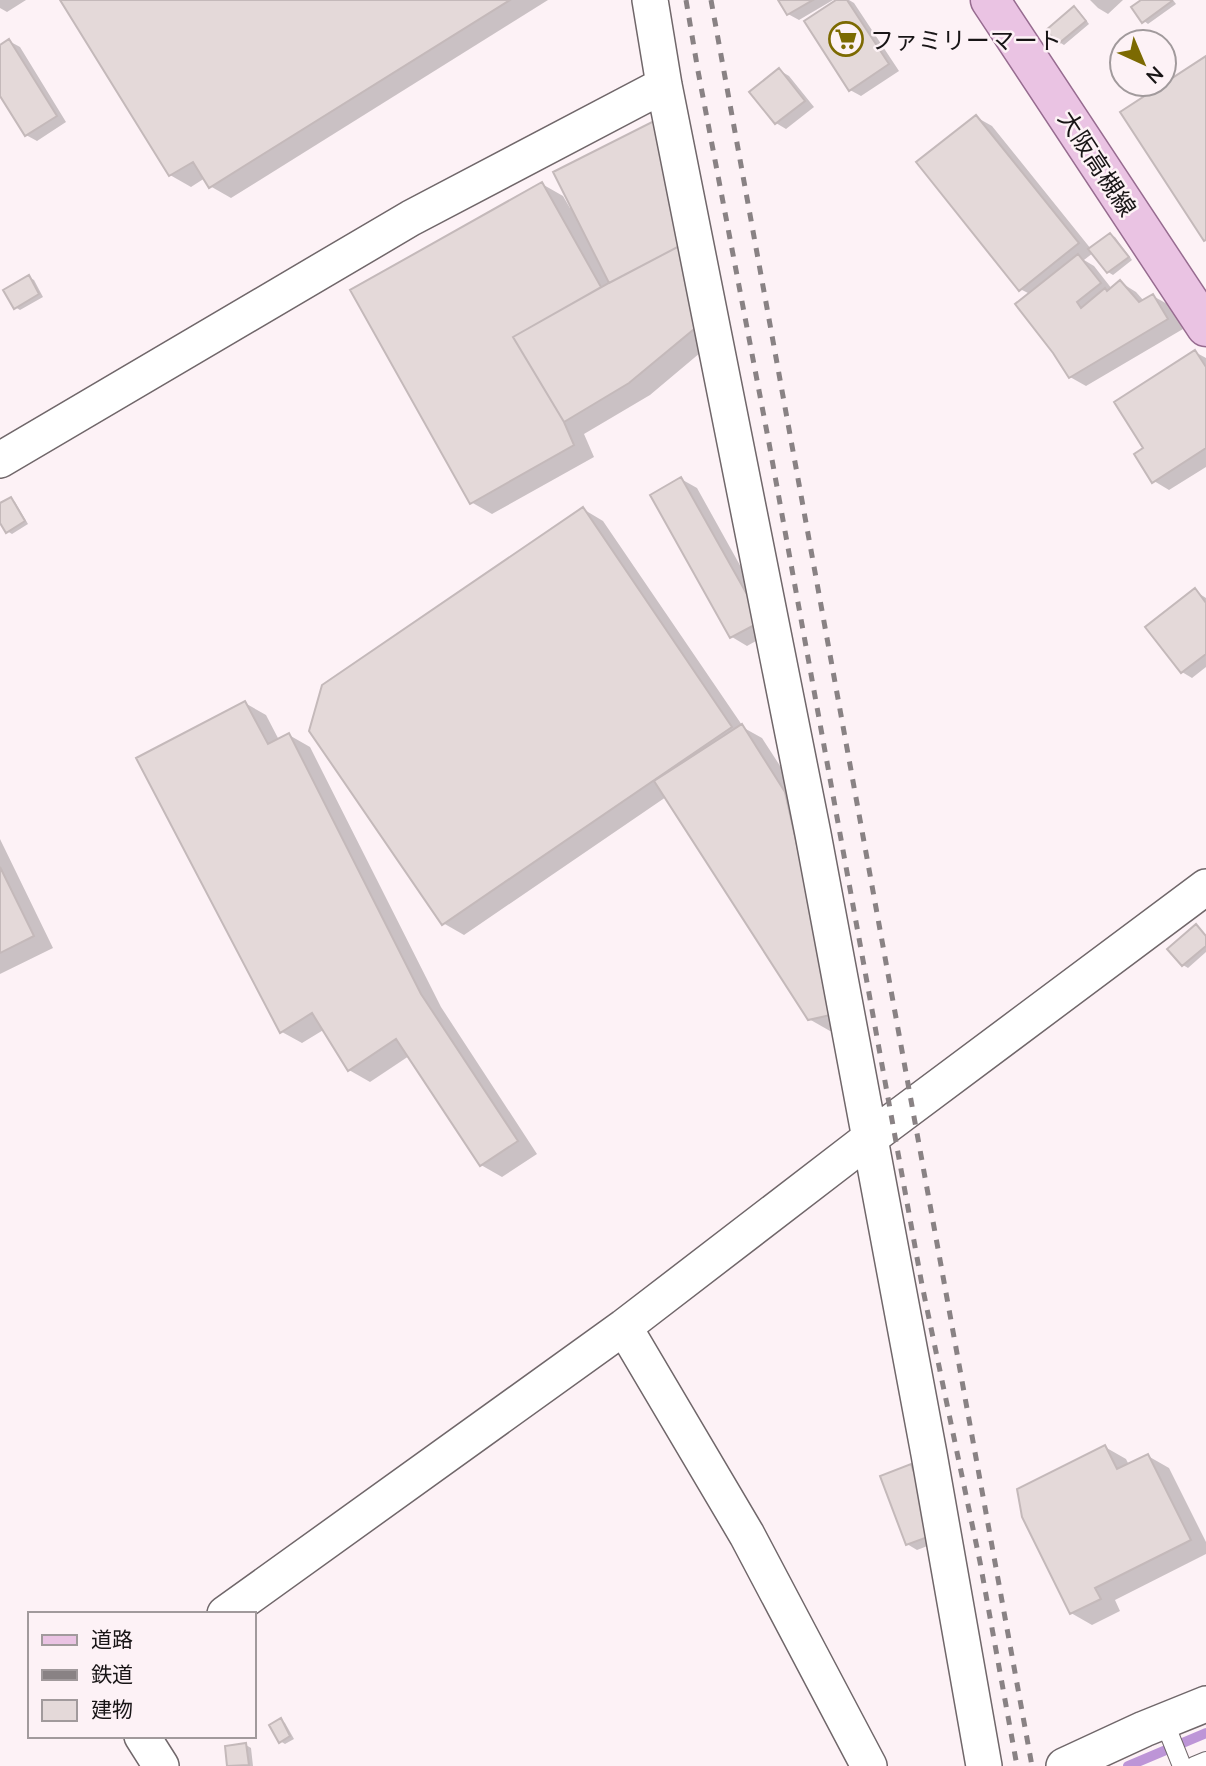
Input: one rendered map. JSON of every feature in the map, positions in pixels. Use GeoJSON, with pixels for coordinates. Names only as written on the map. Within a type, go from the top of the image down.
{"type":"FeatureCollection","features":[{"type":"Feature","properties":{"kind":"main road","name":"大阪高槻線"},"geometry":{"type":"LineString","coordinates":[[990,0],[1206,327]]}},
{"type":"Feature","properties":{"kind":"street"},"geometry":{"type":"LineString","coordinates":[[650,0],[664,85],[811,820],[984,1766]]}},
{"type":"Feature","properties":{"kind":"street"},"geometry":{"type":"LineString","coordinates":[[0,460],[411,218],[664,85]]}},
{"type":"Feature","properties":{"kind":"street"},"geometry":{"type":"LineString","coordinates":[[228,1612],[624,1327],[870,1138],[1206,887]]}},
{"type":"Feature","properties":{"kind":"street"},"geometry":{"type":"LineString","coordinates":[[624,1327],[747,1535],[869,1766]]}},
{"type":"Feature","properties":{"kind":"street"},"geometry":{"type":"LineString","coordinates":[[1064,1766],[1167,1728],[1206,1704]]}},
{"type":"Feature","properties":{"kind":"street"},"geometry":{"type":"LineString","coordinates":[[143,1738],[161,1766]]}},
{"type":"Feature","properties":{"kind":"lane"},"geometry":{"type":"LineString","coordinates":[[1167,1728],[1180,1760]]}},
{"type":"Feature","properties":{"kind":"lane"},"geometry":{"type":"LineString","coordinates":[[1194,1766],[1206,1761]]}},
{"type":"Feature","properties":{"kind":"building"},"geometry":{"type":"Polygon","coordinates":[[[60,0],[510,0],[209,188],[193,162],[169,176],[60,0]]]}},
{"type":"Feature","properties":{"kind":"building"},"geometry":{"type":"Polygon","coordinates":[[[778,0],[813,0],[787,15],[778,0]]]}},
{"type":"Feature","properties":{"kind":"building"},"geometry":{"type":"Polygon","coordinates":[[[836,0],[847,0],[889,64],[849,91],[804,21],[836,0]]]}},
{"type":"Feature","properties":{"kind":"building"},"geometry":{"type":"Polygon","coordinates":[[[1141,0],[1172,1],[1142,23],[1131,7],[1141,0]]]}},
{"type":"Feature","properties":{"kind":"building"},"geometry":{"type":"Polygon","coordinates":[[[1074,6],[1086,21],[1058,44],[1046,30],[1074,6]]]}},
{"type":"Feature","properties":{"kind":"building"},"geometry":{"type":"Polygon","coordinates":[[[9,39],[57,116],[25,136],[0,96],[0,45],[9,39]]]}},
{"type":"Feature","properties":{"kind":"building"},"geometry":{"type":"Polygon","coordinates":[[[1206,56],[1204,241],[1120,112],[1142,98],[1178,98],[1178,74],[1206,56]]]}},
{"type":"Feature","properties":{"kind":"building"},"geometry":{"type":"Polygon","coordinates":[[[779,68],[805,101],[775,124],[749,92],[779,68]]]}},
{"type":"Feature","properties":{"kind":"building"},"geometry":{"type":"Polygon","coordinates":[[[666,115],[689,241],[609,283],[553,172],[666,115]]]}},
{"type":"Feature","properties":{"kind":"building"},"geometry":{"type":"Polygon","coordinates":[[[976,115],[1079,243],[1019,291],[916,162],[976,115]]]}},
{"type":"Feature","properties":{"kind":"building"},"geometry":{"type":"Polygon","coordinates":[[[542,182],[601,287],[513,337],[564,422],[574,445],[470,504],[350,290],[542,182]]]}},
{"type":"Feature","properties":{"kind":"building"},"geometry":{"type":"Polygon","coordinates":[[[1110,233],[1129,257],[1107,273],[1088,249],[1110,233]]]}},
{"type":"Feature","properties":{"kind":"building"},"geometry":{"type":"Polygon","coordinates":[[[689,241],[699,325],[629,383],[564,422],[513,337],[689,241]]]}},
{"type":"Feature","properties":{"kind":"building"},"geometry":{"type":"Polygon","coordinates":[[[1078,254],[1101,283],[1077,302],[1081,308],[1105,288],[1107,291],[1120,280],[1139,302],[1153,294],[1168,319],[1069,378],[1015,304],[1078,254]]]}},
{"type":"Feature","properties":{"kind":"building"},"geometry":{"type":"Polygon","coordinates":[[[29,275],[39,294],[14,309],[3,290],[29,275]]]}},
{"type":"Feature","properties":{"kind":"building"},"geometry":{"type":"Polygon","coordinates":[[[1195,350],[1206,367],[1206,448],[1152,483],[1134,454],[1143,448],[1114,402],[1195,350]]]}},
{"type":"Feature","properties":{"kind":"building"},"geometry":{"type":"Polygon","coordinates":[[[681,477],[762,621],[730,638],[650,495],[681,477]]]}},
{"type":"Feature","properties":{"kind":"building"},"geometry":{"type":"Polygon","coordinates":[[[11,497],[25,521],[6,533],[0,523],[0,503],[11,497]]]}},
{"type":"Feature","properties":{"kind":"building"},"geometry":{"type":"Polygon","coordinates":[[[583,507],[732,727],[442,925],[309,731],[322,685],[583,507]]]}},
{"type":"Feature","properties":{"kind":"building"},"geometry":{"type":"Polygon","coordinates":[[[1195,588],[1206,603],[1206,654],[1181,673],[1145,627],[1195,588]]]}},
{"type":"Feature","properties":{"kind":"building"},"geometry":{"type":"Polygon","coordinates":[[[245,701],[268,744],[289,733],[421,994],[518,1141],[480,1166],[396,1039],[348,1071],[312,1013],[280,1033],[136,758],[245,701]]]}},
{"type":"Feature","properties":{"kind":"building"},"geometry":{"type":"Polygon","coordinates":[[[742,724],[785,792],[835,1014],[808,1020],[654,781],[742,724]]]}},
{"type":"Feature","properties":{"kind":"building"},"geometry":{"type":"Polygon","coordinates":[[[0,867],[34,936],[0,953],[0,867]]]}},
{"type":"Feature","properties":{"kind":"building"},"geometry":{"type":"Polygon","coordinates":[[[1196,924],[1206,936],[1206,946],[1182,966],[1167,949],[1196,924]]]}},
{"type":"Feature","properties":{"kind":"building"},"geometry":{"type":"Polygon","coordinates":[[[1105,1445],[1117,1469],[1148,1454],[1191,1540],[1095,1588],[1101,1599],[1070,1614],[1022,1517],[1017,1489],[1105,1445]]]}},
{"type":"Feature","properties":{"kind":"building"},"geometry":{"type":"Polygon","coordinates":[[[911,1464],[936,1534],[906,1545],[880,1476],[911,1464]]]}},
{"type":"Feature","properties":{"kind":"building"},"geometry":{"type":"Polygon","coordinates":[[[281,1718],[290,1736],[279,1743],[269,1725],[281,1718]]]}},
{"type":"Feature","properties":{"kind":"building"},"geometry":{"type":"Polygon","coordinates":[[[246,1743],[249,1765],[227,1766],[225,1746],[246,1743]]]}},
{"type":"Feature","properties":{"kind":"waterway"},"geometry":{"type":"LineString","coordinates":[[1128,1766],[1206,1733]]}},
{"type":"Feature","properties":{"kind":"railway"},"geometry":{"type":"LineString","coordinates":[[686,0],[922,1285],[980,1562],[1017,1766]]}},
{"type":"Feature","properties":{"kind":"railway"},"geometry":{"type":"LineString","coordinates":[[711,0],[1032,1766]]}},
{"type":"Feature","properties":{"kind":"place","name":"ファミリーマート"},"geometry":{"type":"Point","coordinates":[846,39]}}]}
